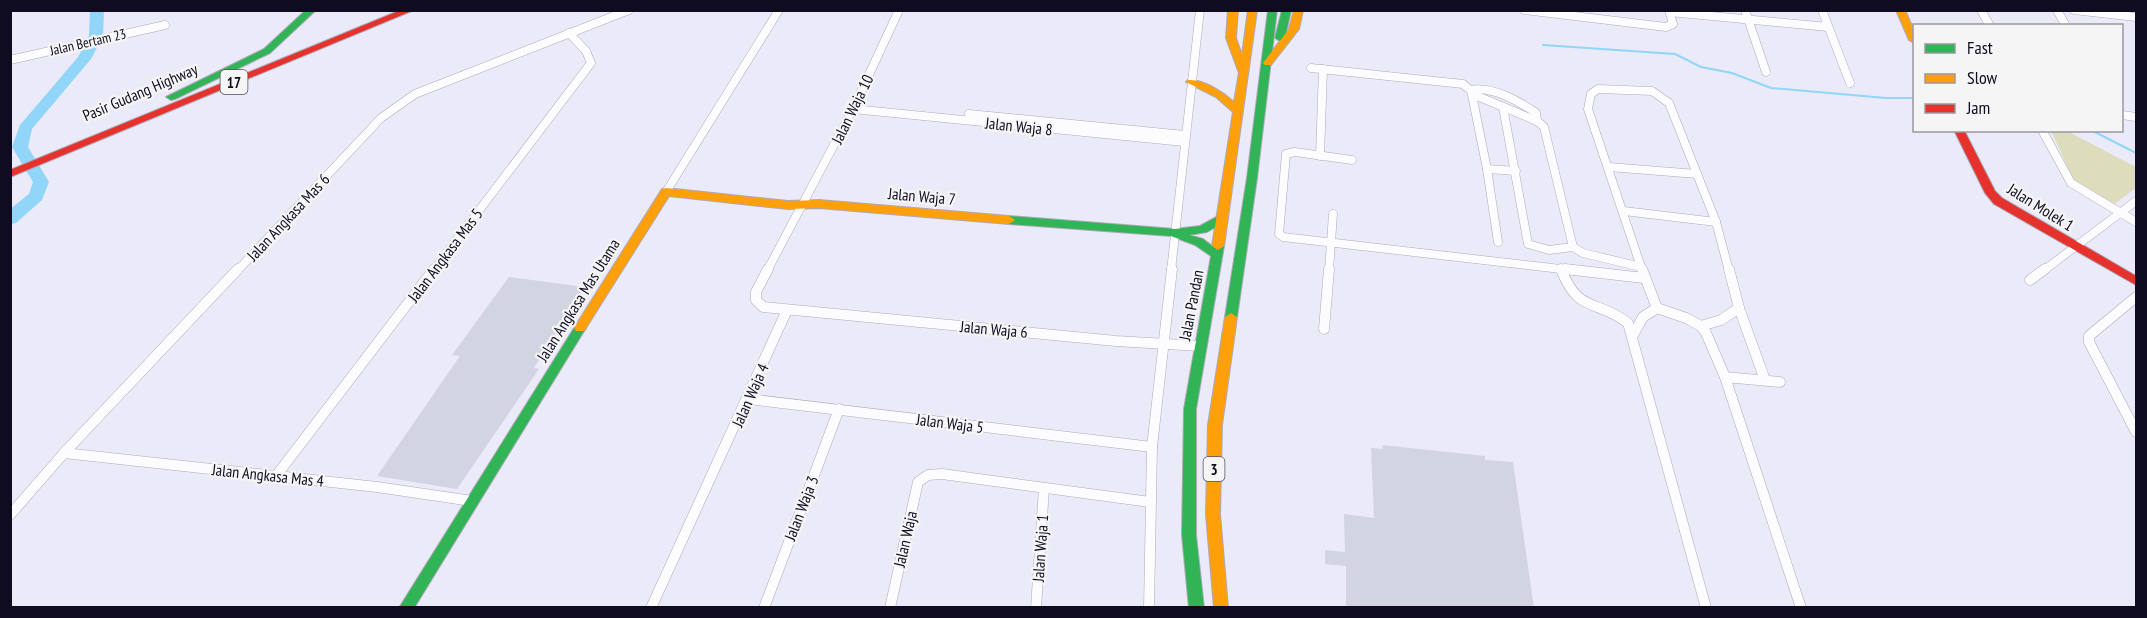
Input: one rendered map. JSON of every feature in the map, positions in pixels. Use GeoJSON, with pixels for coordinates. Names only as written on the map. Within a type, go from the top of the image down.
{"type":"FeatureCollection","features":[{"type":"Feature","properties":{"kind":"main road"},"geometry":{"type":"LineString","coordinates":[[164,99],[267,51],[312,10]]}},
{"type":"Feature","properties":{"kind":"main road","name":"Pasir Gudang Highway"},"geometry":{"type":"LineString","coordinates":[[54,151],[164,99],[382,10]]}},
{"type":"Feature","properties":{"kind":"main road","name":"Pasir Gudang Highway"},"geometry":{"type":"LineString","coordinates":[[10,164],[54,151],[410,10]]}},
{"type":"Feature","properties":{"kind":"main road"},"geometry":{"type":"LineString","coordinates":[[1233,10],[1231,38],[1244,76]]}},
{"type":"Feature","properties":{"kind":"main road","name":"Jalan Pandan"},"geometry":{"type":"LineString","coordinates":[[1197,608],[1189,535],[1190,409],[1217,255],[1253,10]]}},
{"type":"Feature","properties":{"kind":"main road","name":"3"},"geometry":{"type":"LineString","coordinates":[[1221,608],[1213,514],[1215,425],[1268,64],[1273,10]]}},
{"type":"Feature","properties":{"kind":"main road"},"geometry":{"type":"LineString","coordinates":[[1268,64],[1283,30],[1287,10]]}},
{"type":"Feature","properties":{"kind":"main road"},"geometry":{"type":"LineString","coordinates":[[1268,64],[1294,29],[1299,10]]}},
{"type":"Feature","properties":{"kind":"main road"},"geometry":{"type":"LineString","coordinates":[[1900,10],[1913,38]]}},
{"type":"Feature","properties":{"kind":"main road"},"geometry":{"type":"LineString","coordinates":[[1191,82],[1220,94],[1239,112]]}},
{"type":"Feature","properties":{"kind":"main road","name":"Jalan Molek 1"},"geometry":{"type":"LineString","coordinates":[[1960,132],[1990,193],[1998,201],[2136,281]]}},
{"type":"Feature","properties":{"kind":"main road","name":"17"},"geometry":{"type":"LineString","coordinates":[[11,174],[54,151]]}},
{"type":"Feature","properties":{"kind":"main road","name":"Jalan Waja 7"},"geometry":{"type":"LineString","coordinates":[[666,192],[802,205],[819,204],[1174,233],[1203,229],[1222,218]]}},
{"type":"Feature","properties":{"kind":"main road","name":"Jalan Angkasa Mas Utama"},"geometry":{"type":"LineString","coordinates":[[406,608],[631,244],[666,192]]}},
{"type":"Feature","properties":{"kind":"main road","name":"Jalan Waja 7"},"geometry":{"type":"LineString","coordinates":[[1174,233],[1199,242],[1217,255]]}},
{"type":"Feature","properties":{"kind":"street","name":"Jalan Angkasa Mas 6"},"geometry":{"type":"LineString","coordinates":[[10,515],[64,453],[381,118],[415,94],[629,10]]}},
{"type":"Feature","properties":{"kind":"street","name":"Jalan Angkasa Mas Utama"},"geometry":{"type":"LineString","coordinates":[[666,192],[779,10]]}},
{"type":"Feature","properties":{"kind":"street","name":"Jalan Waja 10"},"geometry":{"type":"LineString","coordinates":[[802,205],[855,106],[899,10]]}},
{"type":"Feature","properties":{"kind":"street"},"geometry":{"type":"LineString","coordinates":[[1149,608],[1152,447],[1165,344],[1184,139],[1200,10]]}},
{"type":"Feature","properties":{"kind":"street"},"geometry":{"type":"LineString","coordinates":[[1524,10],[1672,27],[1670,11],[1828,27]]}},
{"type":"Feature","properties":{"kind":"street"},"geometry":{"type":"LineString","coordinates":[[1598,10],[1601,19]]}},
{"type":"Feature","properties":{"kind":"street"},"geometry":{"type":"LineString","coordinates":[[1745,10],[1766,72]]}},
{"type":"Feature","properties":{"kind":"street"},"geometry":{"type":"LineString","coordinates":[[1822,10],[1850,83]]}},
{"type":"Feature","properties":{"kind":"street"},"geometry":{"type":"LineString","coordinates":[[1981,10],[1989,24]]}},
{"type":"Feature","properties":{"kind":"street"},"geometry":{"type":"LineString","coordinates":[[2057,10],[2065,24]]}},
{"type":"Feature","properties":{"kind":"street"},"geometry":{"type":"LineString","coordinates":[[2074,10],[2136,17]]}},
{"type":"Feature","properties":{"kind":"street","name":"Jalan Bertam 23"},"geometry":{"type":"LineString","coordinates":[[10,60],[165,25]]}},
{"type":"Feature","properties":{"kind":"street","name":"Jalan Angkasa Mas 5"},"geometry":{"type":"LineString","coordinates":[[276,476],[591,63],[586,51],[569,33]]}},
{"type":"Feature","properties":{"kind":"street"},"geometry":{"type":"LineString","coordinates":[[1311,68],[1454,82],[1471,90],[1477,96],[1537,121],[1544,128],[1573,247]]}},
{"type":"Feature","properties":{"kind":"street"},"geometry":{"type":"LineString","coordinates":[[1320,156],[1323,69]]}},
{"type":"Feature","properties":{"kind":"street"},"geometry":{"type":"LineString","coordinates":[[1471,90],[1483,88],[1529,107],[1536,113],[1537,121]]}},
{"type":"Feature","properties":{"kind":"street"},"geometry":{"type":"LineString","coordinates":[[1657,308],[1644,278],[1624,211],[1588,109],[1591,94],[1598,89],[1652,91],[1669,103],[1716,222],[1739,308],[1765,380]]}},
{"type":"Feature","properties":{"kind":"street"},"geometry":{"type":"LineString","coordinates":[[1471,90],[1487,169],[1498,242]]}},
{"type":"Feature","properties":{"kind":"street","name":"Jalan Waja 8"},"geometry":{"type":"LineString","coordinates":[[855,106],[1184,139]]}},
{"type":"Feature","properties":{"kind":"street"},"geometry":{"type":"LineString","coordinates":[[1503,107],[1528,244],[1534,248],[1561,250],[1573,247],[1583,253],[1641,267]]}},
{"type":"Feature","properties":{"kind":"street"},"geometry":{"type":"LineString","coordinates":[[2043,132],[2071,183],[2136,222]]}},
{"type":"Feature","properties":{"kind":"street"},"geometry":{"type":"LineString","coordinates":[[1352,160],[1295,152],[1286,154],[1278,230],[1283,237],[1644,278]]}},
{"type":"Feature","properties":{"kind":"street"},"geometry":{"type":"LineString","coordinates":[[1609,167],[1697,174]]}},
{"type":"Feature","properties":{"kind":"street"},"geometry":{"type":"LineString","coordinates":[[1487,169],[1516,171]]}},
{"type":"Feature","properties":{"kind":"street"},"geometry":{"type":"LineString","coordinates":[[2030,280],[2136,201]]}},
{"type":"Feature","properties":{"kind":"street"},"geometry":{"type":"LineString","coordinates":[[788,310],[763,307],[756,300],[756,292],[802,205]]}},
{"type":"Feature","properties":{"kind":"street"},"geometry":{"type":"LineString","coordinates":[[1624,211],[1716,222]]}},
{"type":"Feature","properties":{"kind":"street"},"geometry":{"type":"LineString","coordinates":[[1324,328],[1333,214]]}},
{"type":"Feature","properties":{"kind":"street"},"geometry":{"type":"LineString","coordinates":[[1561,269],[1571,292],[1588,303],[1621,316],[1628,323],[1706,608]]}},
{"type":"Feature","properties":{"kind":"street"},"geometry":{"type":"LineString","coordinates":[[2135,424],[2089,342],[2089,336],[2136,297]]}},
{"type":"Feature","properties":{"kind":"street"},"geometry":{"type":"LineString","coordinates":[[1633,335],[1643,317],[1657,308],[1677,314],[1701,326],[1706,333],[1725,377],[1801,608]]}},
{"type":"Feature","properties":{"kind":"street"},"geometry":{"type":"LineString","coordinates":[[1701,326],[1721,320],[1739,308]]}},
{"type":"Feature","properties":{"kind":"street","name":"Jalan Waja 6"},"geometry":{"type":"LineString","coordinates":[[788,310],[1200,346]]}},
{"type":"Feature","properties":{"kind":"street","name":"Jalan Waja 4"},"geometry":{"type":"LineString","coordinates":[[651,608],[788,310]]}},
{"type":"Feature","properties":{"kind":"street"},"geometry":{"type":"LineString","coordinates":[[1725,377],[1780,382]]}},
{"type":"Feature","properties":{"kind":"street","name":"Jalan Waja 5"},"geometry":{"type":"LineString","coordinates":[[748,399],[1152,447]]}},
{"type":"Feature","properties":{"kind":"street","name":"Jalan Waja 3"},"geometry":{"type":"LineString","coordinates":[[764,608],[839,409]]}},
{"type":"Feature","properties":{"kind":"street","name":"Jalan Angkasa Mas 4"},"geometry":{"type":"LineString","coordinates":[[64,453],[276,476],[472,501]]}},
{"type":"Feature","properties":{"kind":"street","name":"Jalan Waja"},"geometry":{"type":"LineString","coordinates":[[890,608],[918,482],[928,475],[942,474],[1044,488]]}},
{"type":"Feature","properties":{"kind":"street"},"geometry":{"type":"LineString","coordinates":[[1044,488],[1150,502]]}},
{"type":"Feature","properties":{"kind":"street","name":"Jalan Waja 1"},"geometry":{"type":"LineString","coordinates":[[1036,607],[1044,488]]}},
{"type":"Feature","properties":{"kind":"green space"},"geometry":{"type":"Polygon","coordinates":[[[2051,132],[2069,132],[2136,167],[2136,188],[2113,205],[2076,185],[2051,132]]]}},
{"type":"Feature","properties":{"kind":"building"},"geometry":{"type":"Polygon","coordinates":[[[509,277],[585,287],[534,368],[539,369],[457,489],[377,476],[460,356],[452,355],[509,277]]]}},
{"type":"Feature","properties":{"kind":"building"},"geometry":{"type":"Polygon","coordinates":[[[1382,445],[1485,456],[1485,460],[1513,462],[1534,608],[1346,608],[1346,566],[1325,564],[1325,550],[1345,552],[1344,514],[1374,518],[1371,448],[1383,449],[1382,445]]]}},
{"type":"Feature","properties":{"kind":"waterway"},"geometry":{"type":"LineString","coordinates":[[10,219],[36,196],[41,182],[20,147],[25,128],[84,59],[96,36],[97,10]]}},
{"type":"Feature","properties":{"kind":"waterway"},"geometry":{"type":"LineString","coordinates":[[1543,45],[1675,54],[1701,67],[1732,73],[1771,88],[1886,98],[1913,98]]}},
{"type":"Feature","properties":{"kind":"waterway"},"geometry":{"type":"LineString","coordinates":[[2095,132],[2136,153]]}},
{"type":"Feature","properties":{"kind":"traffic: fast"},"geometry":{"type":"LineString","coordinates":[[171,97],[267,51],[312,10]]}},
{"type":"Feature","properties":{"kind":"traffic: fast"},"geometry":{"type":"LineString","coordinates":[[1231,317],[1252,178],[1273,10]]}},
{"type":"Feature","properties":{"kind":"traffic: fast"},"geometry":{"type":"LineString","coordinates":[[1280,38],[1287,10]]}},
{"type":"Feature","properties":{"kind":"traffic: fast"},"geometry":{"type":"LineString","coordinates":[[1009,220],[1175,233],[1203,229],[1222,218]]}},
{"type":"Feature","properties":{"kind":"traffic: fast"},"geometry":{"type":"LineString","coordinates":[[1175,234],[1199,242],[1217,255]]}},
{"type":"Feature","properties":{"kind":"traffic: fast"},"geometry":{"type":"LineString","coordinates":[[1197,608],[1189,535],[1190,409],[1218,246]]}},
{"type":"Feature","properties":{"kind":"traffic: fast"},"geometry":{"type":"LineString","coordinates":[[406,608],[580,328]]}},
{"type":"Feature","properties":{"kind":"traffic: slow"},"geometry":{"type":"LineString","coordinates":[[1233,10],[1231,38],[1243,72]]}},
{"type":"Feature","properties":{"kind":"traffic: slow"},"geometry":{"type":"LineString","coordinates":[[1218,246],[1253,10]]}},
{"type":"Feature","properties":{"kind":"traffic: slow"},"geometry":{"type":"LineString","coordinates":[[1268,63],[1294,29],[1299,10]]}},
{"type":"Feature","properties":{"kind":"traffic: slow"},"geometry":{"type":"LineString","coordinates":[[1900,10],[1913,38]]}},
{"type":"Feature","properties":{"kind":"traffic: slow"},"geometry":{"type":"LineString","coordinates":[[1191,82],[1220,95],[1239,112]]}},
{"type":"Feature","properties":{"kind":"traffic: slow"},"geometry":{"type":"LineString","coordinates":[[580,328],[666,192],[788,205],[819,204],[1009,220]]}},
{"type":"Feature","properties":{"kind":"traffic: slow"},"geometry":{"type":"LineString","coordinates":[[1221,608],[1213,514],[1215,425],[1231,317]]}},
{"type":"Feature","properties":{"kind":"traffic: jam"},"geometry":{"type":"LineString","coordinates":[[10,174],[410,10]]}},
{"type":"Feature","properties":{"kind":"traffic: jam"},"geometry":{"type":"LineString","coordinates":[[1960,132],[1990,193],[1998,201],[2136,281]]}}]}
